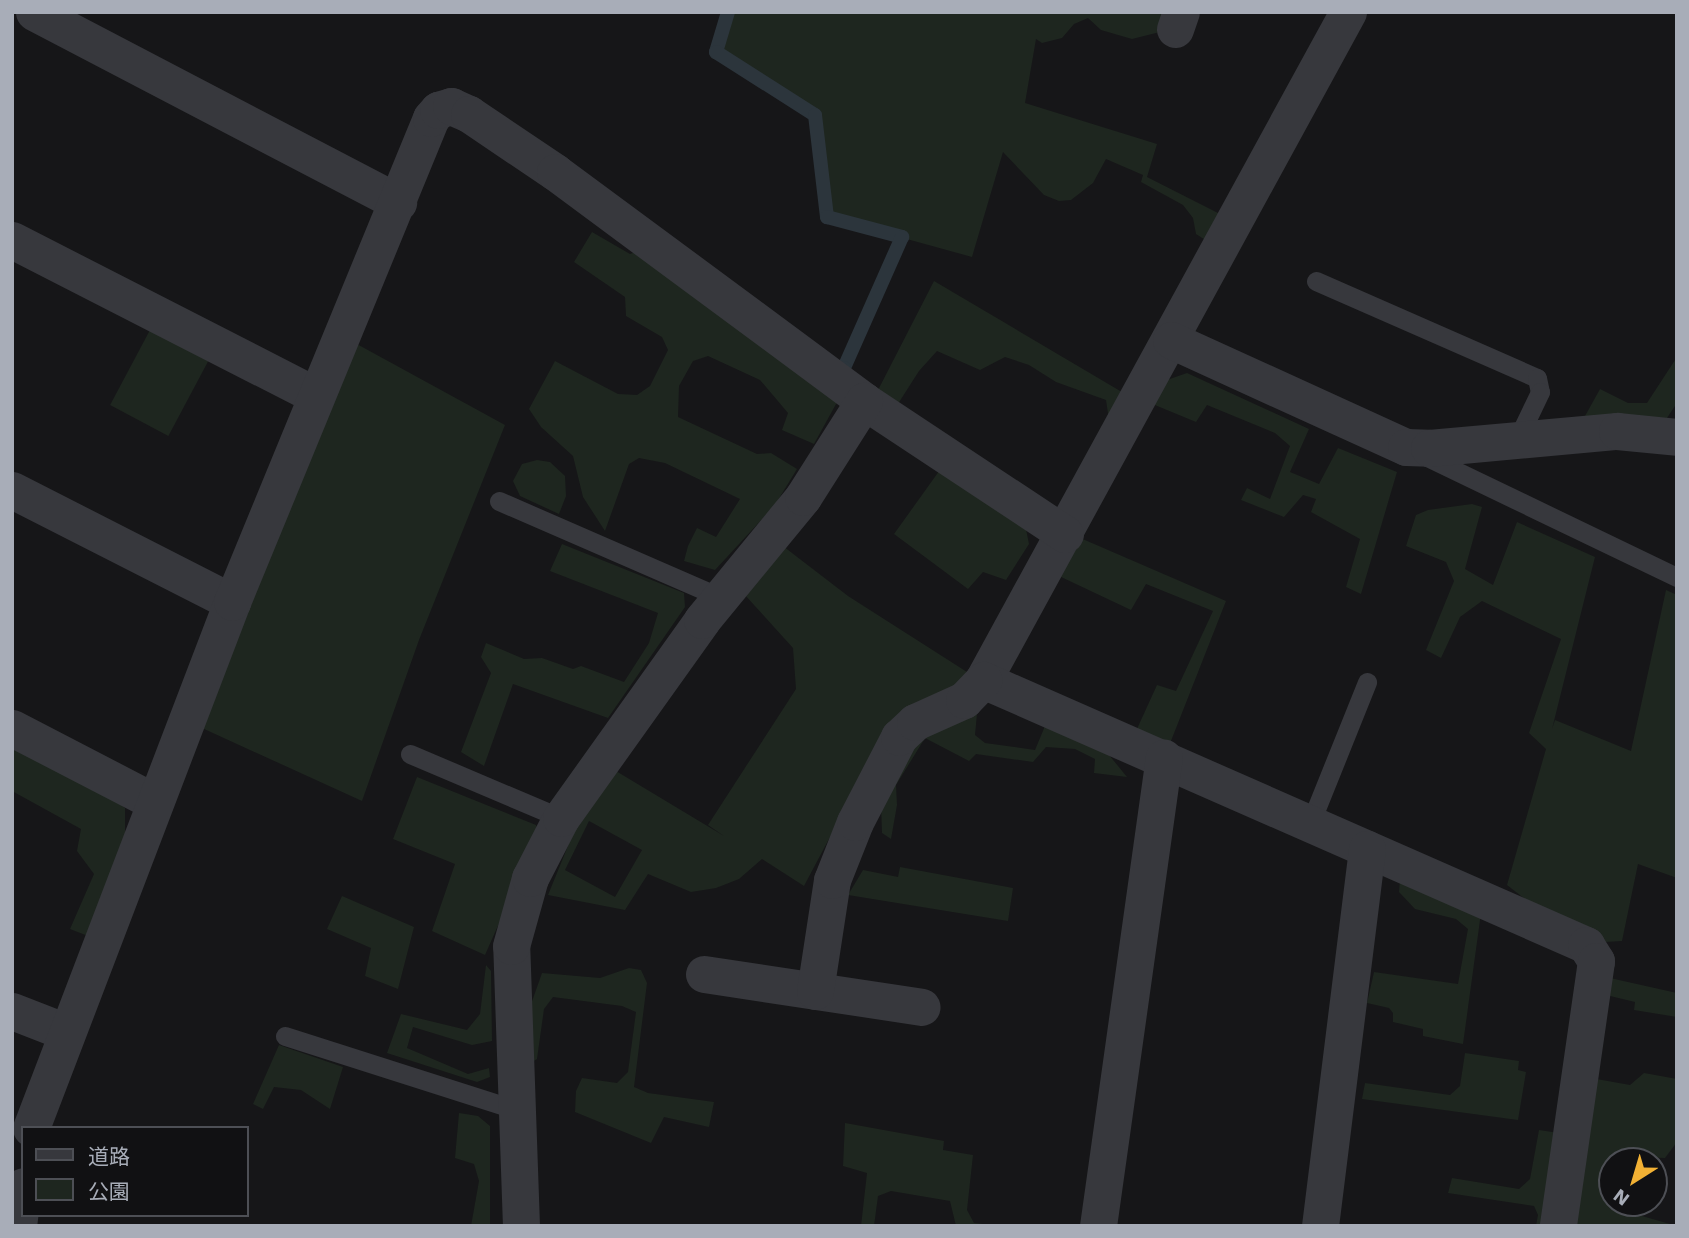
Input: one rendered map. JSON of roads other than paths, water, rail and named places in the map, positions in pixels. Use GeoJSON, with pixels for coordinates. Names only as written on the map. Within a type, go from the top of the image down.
{"type":"FeatureCollection","features":[{"type":"Feature","properties":{"kind":"street"},"geometry":{"type":"LineString","coordinates":[[34,12],[398,202]]}},
{"type":"Feature","properties":{"kind":"street"},"geometry":{"type":"LineString","coordinates":[[815,991],[832,880],[855,822],[900,737],[915,722],[964,700],[984,680],[1349,12]]}},
{"type":"Feature","properties":{"kind":"street"},"geometry":{"type":"LineString","coordinates":[[32,1126],[232,602],[315,395],[431,118],[438,110],[451,106],[469,114],[555,172],[864,401],[1065,534]]}},
{"type":"Feature","properties":{"kind":"street"},"geometry":{"type":"LineString","coordinates":[[12,240],[315,395]]}},
{"type":"Feature","properties":{"kind":"street"},"geometry":{"type":"LineString","coordinates":[[1171,340],[1406,447],[1429,449],[1617,432],[1677,438]]}},
{"type":"Feature","properties":{"kind":"street"},"geometry":{"type":"LineString","coordinates":[[521,1226],[511,946],[530,878],[561,818],[720,597],[803,498],[864,401]]}},
{"type":"Feature","properties":{"kind":"street"},"geometry":{"type":"LineString","coordinates":[[12,490],[232,602]]}},
{"type":"Feature","properties":{"kind":"street"},"geometry":{"type":"LineString","coordinates":[[984,680],[1587,945],[1596,961],[1558,1226]]}},
{"type":"Feature","properties":{"kind":"street"},"geometry":{"type":"LineString","coordinates":[[12,728],[155,802]]}},
{"type":"Feature","properties":{"kind":"street"},"geometry":{"type":"LineString","coordinates":[[1098,1226],[1164,758]]}},
{"type":"Feature","properties":{"kind":"street"},"geometry":{"type":"LineString","coordinates":[[1320,1226],[1367,849]]}},
{"type":"Feature","properties":{"kind":"street"},"geometry":{"type":"LineString","coordinates":[[704,974],[922,1007]]}},
{"type":"Feature","properties":{"kind":"street"},"geometry":{"type":"LineString","coordinates":[[12,1011],[66,1032]]}},
{"type":"Feature","properties":{"kind":"street"},"geometry":{"type":"LineString","coordinates":[[18,1226],[21,1202]]}},
{"type":"Feature","properties":{"kind":"lane"},"geometry":{"type":"LineString","coordinates":[[1316,281],[1537,377],[1540,393],[1517,440]]}},
{"type":"Feature","properties":{"kind":"lane"},"geometry":{"type":"LineString","coordinates":[[1406,447],[1677,577]]}},
{"type":"Feature","properties":{"kind":"lane"},"geometry":{"type":"LineString","coordinates":[[499,501],[720,597]]}},
{"type":"Feature","properties":{"kind":"lane"},"geometry":{"type":"LineString","coordinates":[[1310,824],[1367,682]]}},
{"type":"Feature","properties":{"kind":"lane"},"geometry":{"type":"LineString","coordinates":[[410,754],[561,818]]}},
{"type":"Feature","properties":{"kind":"lane"},"geometry":{"type":"LineString","coordinates":[[285,1036],[517,1110]]}},
{"type":"Feature","properties":{"kind":"waterway"},"geometry":{"type":"LineString","coordinates":[[728,12],[716,52],[815,115],[827,217],[902,237],[844,368],[846,381]]}}]}
